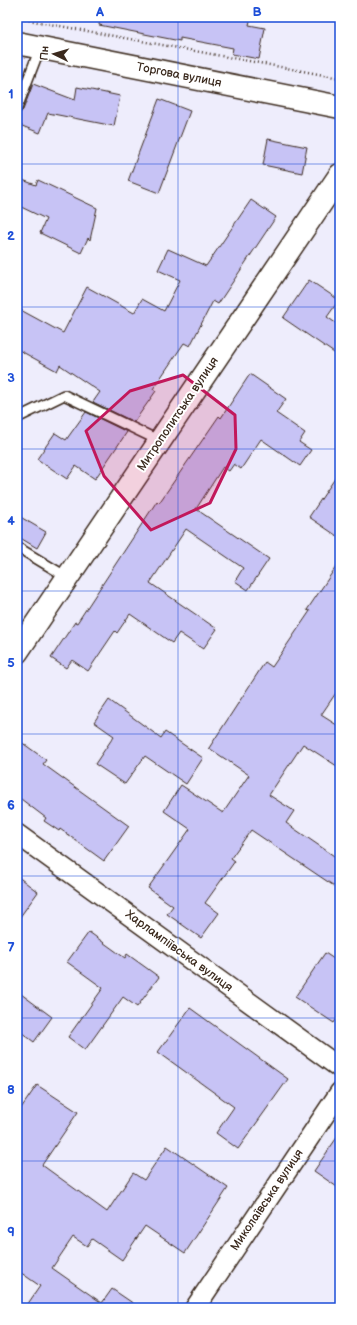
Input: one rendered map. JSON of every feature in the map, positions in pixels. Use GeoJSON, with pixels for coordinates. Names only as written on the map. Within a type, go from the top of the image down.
{"type":"FeatureCollection","features":[{"type":"Feature","properties":{"kind":"street","name":"Торгова вулиця"},"geometry":{"type":"LineString","coordinates":[[17,43],[340,107]]}},
{"type":"Feature","properties":{"kind":"street","name":"Митрополитська вулиця"},"geometry":{"type":"LineString","coordinates":[[17,652],[340,175]]}},
{"type":"Feature","properties":{"kind":"street","name":"Харлампіївська вулиця"},"geometry":{"type":"LineString","coordinates":[[17,834],[340,1068]]}},
{"type":"Feature","properties":{"kind":"street","name":"Миколаївська вулиця"},"geometry":{"type":"LineString","coordinates":[[195,1308],[340,1092]]}},
{"type":"Feature","properties":{"kind":"lane"},"geometry":{"type":"LineString","coordinates":[[17,108],[40,47]]}},
{"type":"Feature","properties":{"kind":"lane"},"geometry":{"type":"LineString","coordinates":[[17,414],[21,416],[64,395],[160,442]]}},
{"type":"Feature","properties":{"kind":"lane"},"geometry":{"type":"LineString","coordinates":[[17,547],[68,577]]}},
{"type":"Feature","properties":{"kind":"path"},"geometry":{"type":"LineString","coordinates":[[17,18],[340,78]]}},
{"type":"Feature","properties":{"kind":"highlighted area"},"geometry":{"type":"Polygon","coordinates":[[[183,375],[235,415],[236,449],[210,503],[151,530],[104,476],[86,431],[130,391],[183,375]]]}},
{"type":"Feature","properties":{"kind":"building"},"geometry":{"type":"Polygon","coordinates":[[[100,17],[251,17],[249,25],[265,28],[259,59],[232,54],[233,48],[180,38],[180,41],[99,25],[100,17]]]}},
{"type":"Feature","properties":{"kind":"building"},"geometry":{"type":"Polygon","coordinates":[[[33,84],[75,100],[77,87],[120,96],[114,126],[48,113],[40,133],[17,124],[17,114],[23,110],[33,84]]]}},
{"type":"Feature","properties":{"kind":"building"},"geometry":{"type":"Polygon","coordinates":[[[159,99],[190,111],[159,193],[128,181],[159,99]]]}},
{"type":"Feature","properties":{"kind":"building"},"geometry":{"type":"Polygon","coordinates":[[[268,139],[307,147],[302,173],[263,165],[268,139]]]}},
{"type":"Feature","properties":{"kind":"building"},"geometry":{"type":"Polygon","coordinates":[[[17,178],[36,185],[38,180],[97,208],[90,240],[88,238],[81,253],[40,233],[46,219],[17,205],[17,178]]]}},
{"type":"Feature","properties":{"kind":"building"},"geometry":{"type":"Polygon","coordinates":[[[251,200],[276,217],[218,304],[213,301],[190,346],[184,343],[153,389],[156,391],[134,422],[93,402],[100,392],[60,365],[57,371],[17,349],[17,308],[63,333],[87,287],[134,313],[142,299],[164,311],[180,280],[158,270],[168,249],[206,266],[251,200]]]}},
{"type":"Feature","properties":{"kind":"building"},"geometry":{"type":"Polygon","coordinates":[[[309,280],[339,300],[327,317],[340,326],[340,357],[283,318],[309,280]]]}},
{"type":"Feature","properties":{"kind":"building"},"geometry":{"type":"Polygon","coordinates":[[[250,374],[286,399],[276,413],[305,433],[299,442],[311,450],[300,466],[261,439],[241,469],[234,464],[229,471],[223,467],[196,509],[269,559],[248,590],[235,581],[243,568],[186,529],[150,583],[217,629],[203,649],[179,633],[172,643],[130,614],[117,633],[115,631],[88,671],[72,660],[66,668],[51,658],[75,622],[77,623],[157,501],[159,503],[219,416],[221,418],[250,374]]]}},
{"type":"Feature","properties":{"kind":"building"},"geometry":{"type":"Polygon","coordinates":[[[86,412],[127,432],[95,479],[76,466],[67,479],[37,459],[55,433],[66,440],[86,412]]]}},
{"type":"Feature","properties":{"kind":"building"},"geometry":{"type":"Polygon","coordinates":[[[340,471],[340,538],[309,517],[340,471]]]}},
{"type":"Feature","properties":{"kind":"building"},"geometry":{"type":"Polygon","coordinates":[[[17,515],[46,532],[37,548],[17,536],[17,515]]]}},
{"type":"Feature","properties":{"kind":"building"},"geometry":{"type":"Polygon","coordinates":[[[340,561],[340,687],[321,715],[340,727],[340,768],[303,744],[269,795],[294,811],[286,823],[340,860],[340,890],[251,830],[231,858],[235,861],[205,903],[219,913],[201,938],[167,914],[173,906],[148,888],[190,829],[164,811],[181,785],[223,813],[249,775],[209,748],[265,662],[272,667],[310,611],[307,610],[340,561]]]}},
{"type":"Feature","properties":{"kind":"building"},"geometry":{"type":"Polygon","coordinates":[[[109,700],[161,738],[165,732],[203,758],[186,784],[145,756],[125,784],[95,764],[114,736],[94,722],[109,700]]]}},
{"type":"Feature","properties":{"kind":"building"},"geometry":{"type":"Polygon","coordinates":[[[17,739],[46,760],[43,764],[129,826],[104,861],[60,829],[59,831],[44,821],[46,818],[17,796],[17,739]]]}},
{"type":"Feature","properties":{"kind":"building"},"geometry":{"type":"Polygon","coordinates":[[[17,876],[38,892],[17,921],[17,876]]]}},
{"type":"Feature","properties":{"kind":"building"},"geometry":{"type":"Polygon","coordinates":[[[89,932],[125,958],[127,954],[159,977],[137,1007],[123,997],[85,1050],[68,1037],[103,988],[67,962],[89,932]]]}},
{"type":"Feature","properties":{"kind":"building"},"geometry":{"type":"Polygon","coordinates":[[[325,953],[340,963],[340,1014],[334,1023],[295,997],[325,953]]]}},
{"type":"Feature","properties":{"kind":"building"},"geometry":{"type":"Polygon","coordinates":[[[17,991],[52,1017],[34,1042],[17,1029],[17,991]]]}},
{"type":"Feature","properties":{"kind":"building"},"geometry":{"type":"Polygon","coordinates":[[[190,1008],[288,1079],[238,1149],[216,1133],[234,1107],[158,1052],[190,1008]]]}},
{"type":"Feature","properties":{"kind":"building"},"geometry":{"type":"Polygon","coordinates":[[[37,1085],[78,1112],[42,1165],[107,1212],[133,1173],[144,1180],[167,1146],[228,1188],[185,1253],[145,1226],[122,1260],[92,1239],[87,1246],[73,1237],[52,1268],[102,1303],[112,1289],[140,1308],[25,1308],[40,1286],[17,1270],[17,1114],[37,1085]]]}},
{"type":"Feature","properties":{"kind":"building"},"geometry":{"type":"Polygon","coordinates":[[[340,1133],[340,1189],[314,1171],[340,1133]]]}}]}
